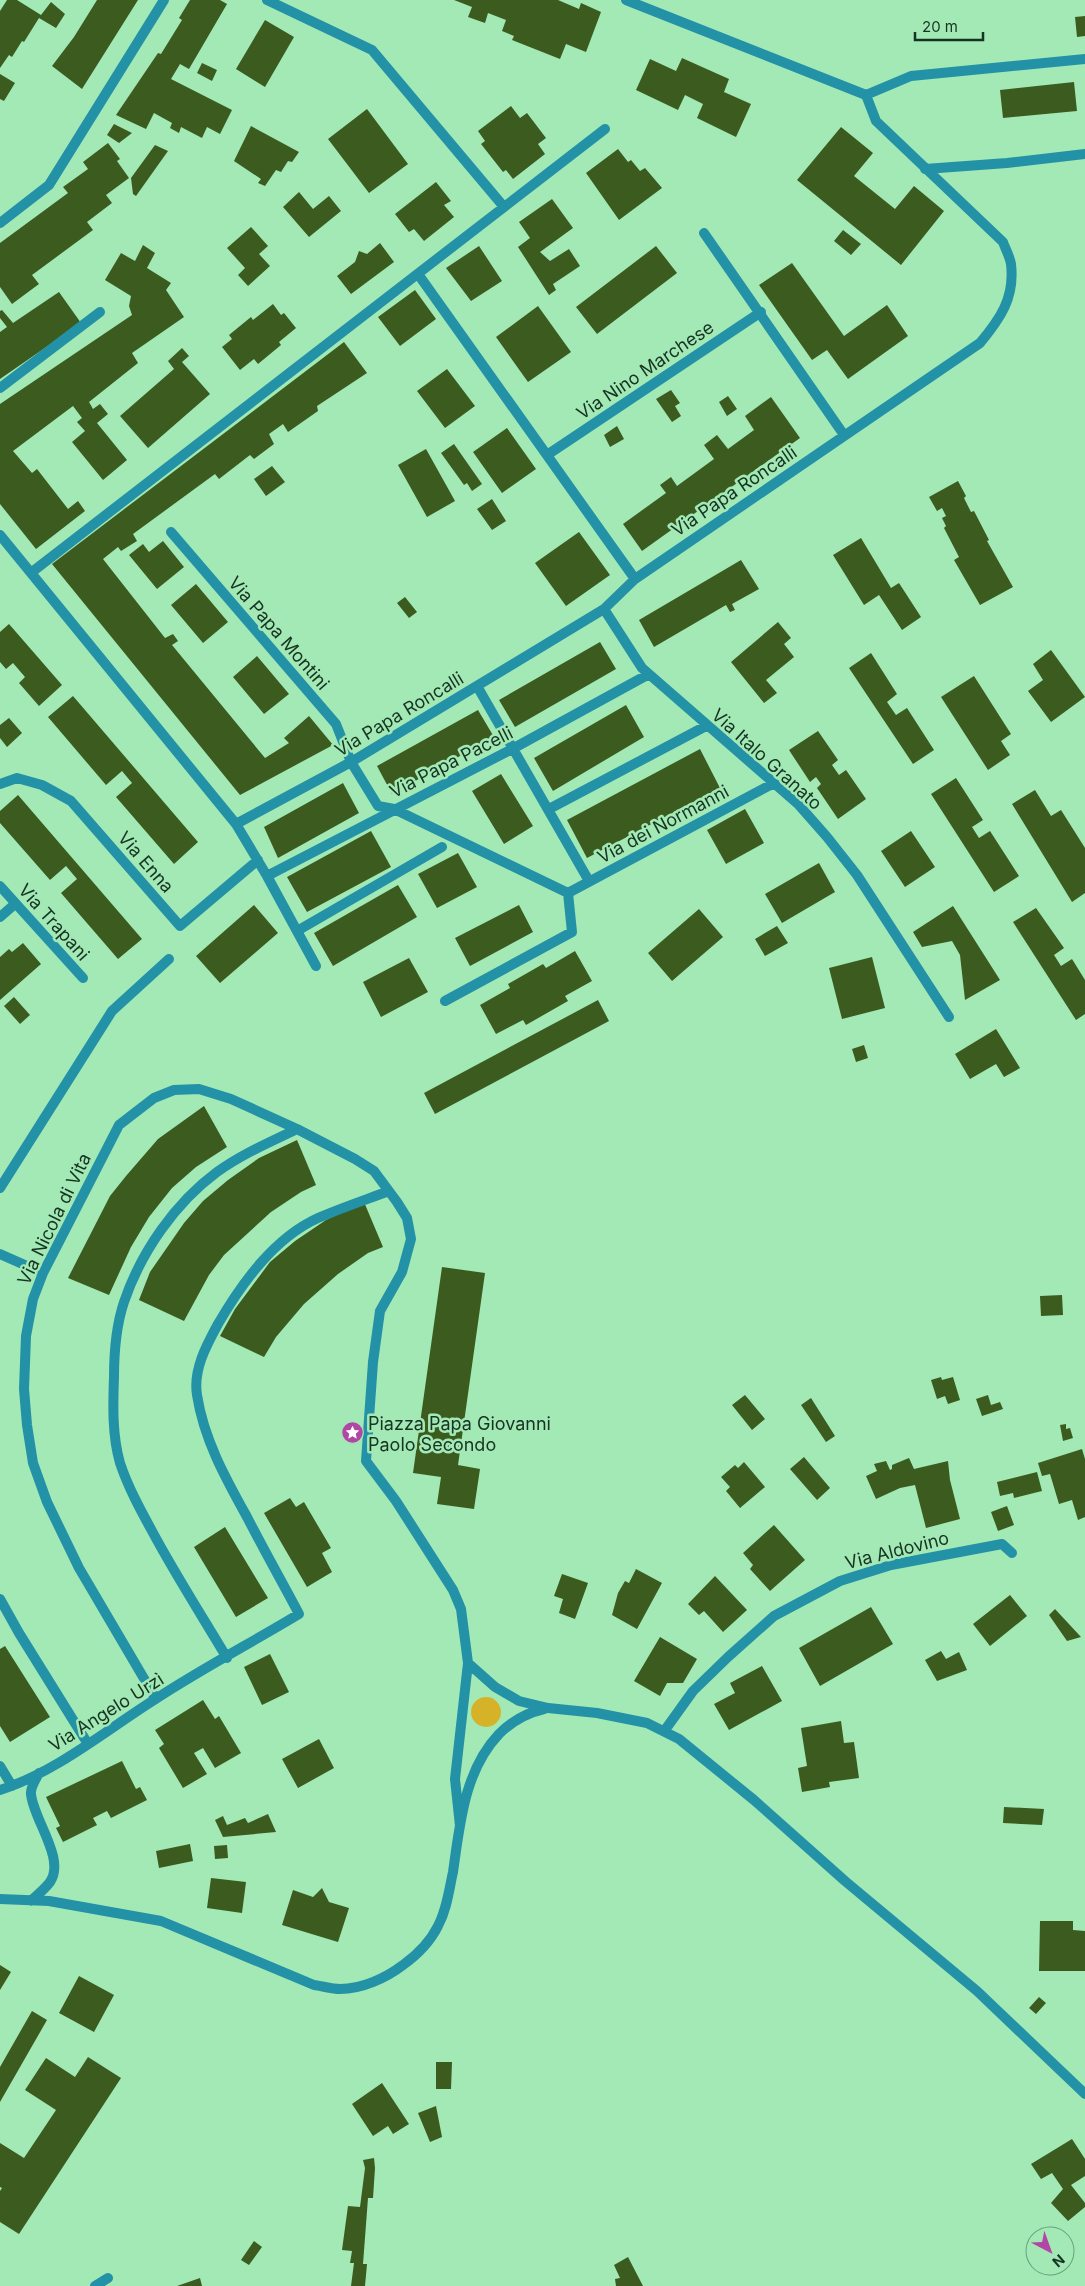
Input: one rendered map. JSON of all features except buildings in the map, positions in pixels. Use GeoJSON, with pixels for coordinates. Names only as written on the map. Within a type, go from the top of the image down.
{"type":"FeatureCollection","features":[{"type":"Feature","properties":{"kind":"street"},"geometry":{"type":"LineString","coordinates":[[0,223],[49,185],[164,0]]}},
{"type":"Feature","properties":{"kind":"street"},"geometry":{"type":"LineString","coordinates":[[267,0],[372,50],[504,207]]}},
{"type":"Feature","properties":{"kind":"street"},"geometry":{"type":"LineString","coordinates":[[626,0],[866,94],[911,76],[1085,59]]}},
{"type":"Feature","properties":{"kind":"street","name":"Via Papa Roncalli"},"geometry":{"type":"LineString","coordinates":[[236,824],[351,762],[604,609],[635,579],[980,343],[1000,319],[1009,297],[1011,264],[1002,242],[876,121],[866,94]]}},
{"type":"Feature","properties":{"kind":"street"},"geometry":{"type":"LineString","coordinates":[[32,572],[605,129]]}},
{"type":"Feature","properties":{"kind":"street"},"geometry":{"type":"LineString","coordinates":[[924,169],[1007,163],[1085,154]]}},
{"type":"Feature","properties":{"kind":"street"},"geometry":{"type":"LineString","coordinates":[[704,233],[844,435]]}},
{"type":"Feature","properties":{"kind":"street"},"geometry":{"type":"LineString","coordinates":[[418,274],[635,579]]}},
{"type":"Feature","properties":{"kind":"street"},"geometry":{"type":"LineString","coordinates":[[0,388],[100,312]]}},
{"type":"Feature","properties":{"kind":"street","name":"Via Nino Marchese"},"geometry":{"type":"LineString","coordinates":[[547,455],[760,312]]}},
{"type":"Feature","properties":{"kind":"street","name":"Via Papa Montini"},"geometry":{"type":"LineString","coordinates":[[171,532],[336,724],[351,762],[378,806],[394,809],[568,893]]}},
{"type":"Feature","properties":{"kind":"street"},"geometry":{"type":"LineString","coordinates":[[0,535],[236,824],[316,966]]}},
{"type":"Feature","properties":{"kind":"street","name":"Via Italo Granato"},"geometry":{"type":"LineString","coordinates":[[604,609],[642,668],[706,726],[798,804],[857,875],[949,1017]]}},
{"type":"Feature","properties":{"kind":"street","name":"Via Papa Pacelli"},"geometry":{"type":"LineString","coordinates":[[267,876],[514,748],[649,674]]}},
{"type":"Feature","properties":{"kind":"street"},"geometry":{"type":"LineString","coordinates":[[477,686],[589,881]]}},
{"type":"Feature","properties":{"kind":"street"},"geometry":{"type":"LineString","coordinates":[[549,809],[706,726]]}},
{"type":"Feature","properties":{"kind":"street","name":"Via Enna"},"geometry":{"type":"LineString","coordinates":[[0,784],[16,778],[42,784],[71,801],[180,926],[258,860]]}},
{"type":"Feature","properties":{"kind":"street","name":"Via dei Normanni"},"geometry":{"type":"LineString","coordinates":[[568,893],[774,784]]}},
{"type":"Feature","properties":{"kind":"street"},"geometry":{"type":"LineString","coordinates":[[297,931],[442,847]]}},
{"type":"Feature","properties":{"kind":"street","name":"Via Trapani"},"geometry":{"type":"LineString","coordinates":[[0,886],[83,978]]}},
{"type":"Feature","properties":{"kind":"street"},"geometry":{"type":"LineString","coordinates":[[445,1001],[572,932],[568,893]]}},
{"type":"Feature","properties":{"kind":"street"},"geometry":{"type":"LineString","coordinates":[[0,916],[15,904]]}},
{"type":"Feature","properties":{"kind":"street"},"geometry":{"type":"LineString","coordinates":[[0,1188],[112,1011],[169,959]]}},
{"type":"Feature","properties":{"kind":"street","name":"Via Nicola di Vita"},"geometry":{"type":"LineString","coordinates":[[156,1699],[61,1534],[34,1463],[27,1425],[24,1389],[26,1336],[33,1299],[43,1273],[119,1125],[154,1098],[174,1090],[199,1089],[231,1099],[297,1129],[374,1171],[389,1191]]}},
{"type":"Feature","properties":{"kind":"street"},"geometry":{"type":"LineString","coordinates":[[227,1658],[164,1554],[132,1494],[120,1461],[112,1414],[118,1330],[124,1304],[144,1258],[174,1214],[202,1184],[218,1172],[248,1153],[297,1129]]}},
{"type":"Feature","properties":{"kind":"street"},"geometry":{"type":"LineString","coordinates":[[389,1191],[407,1218],[411,1239],[402,1272],[380,1311],[373,1362],[366,1461],[396,1500],[454,1590],[464,1626],[468,1663],[455,1779],[460,1826]]}},
{"type":"Feature","properties":{"kind":"street","name":"Via Angelo Urzì"},"geometry":{"type":"LineString","coordinates":[[0,1790],[39,1773],[88,1744],[156,1699],[299,1614],[219,1465],[205,1428],[197,1394],[198,1370],[208,1343],[230,1304],[252,1271],[282,1242],[316,1219],[389,1191]]}},
{"type":"Feature","properties":{"kind":"street"},"geometry":{"type":"LineString","coordinates":[[0,1254],[43,1273]]}},
{"type":"Feature","properties":{"kind":"street","name":"Via Aldovino"},"geometry":{"type":"LineString","coordinates":[[665,1730],[693,1691],[774,1616],[840,1581],[900,1562],[1002,1544],[1012,1552]]}},
{"type":"Feature","properties":{"kind":"street"},"geometry":{"type":"LineString","coordinates":[[0,1599],[88,1744]]}},
{"type":"Feature","properties":{"kind":"street"},"geometry":{"type":"LineString","coordinates":[[468,1663],[494,1687],[518,1701],[548,1708],[597,1713],[647,1723],[665,1730],[679,1739],[747,1794],[845,1881],[978,1991],[1085,2094]]}},
{"type":"Feature","properties":{"kind":"street"},"geometry":{"type":"LineString","coordinates":[[0,1899],[49,1901],[161,1921],[314,1984],[341,1989],[368,1984],[395,1971],[419,1953],[438,1927],[447,1903],[460,1826],[472,1777],[486,1748],[506,1727],[528,1713],[548,1708]]}},
{"type":"Feature","properties":{"kind":"street"},"geometry":{"type":"LineString","coordinates":[[0,1766],[12,1786]]}},
{"type":"Feature","properties":{"kind":"street"},"geometry":{"type":"LineString","coordinates":[[31,1901],[51,1881],[56,1869],[53,1856],[34,1809],[30,1792],[39,1773]]}},
{"type":"Feature","properties":{"kind":"street"},"geometry":{"type":"LineString","coordinates":[[95,2286],[108,2278]]}},
{"type":"Feature","properties":{"kind":"shaded area"},"geometry":{"type":"Polygon","coordinates":[[[486,1697],[497,1701],[501,1712],[497,1723],[486,1727],[475,1723],[471,1712],[475,1701],[486,1697]]]}},
{"type":"Feature","properties":{"kind":"place","name":"Piazza Papa Giovanni Paolo Secondo"},"geometry":{"type":"Point","coordinates":[352,1433]}}]}
